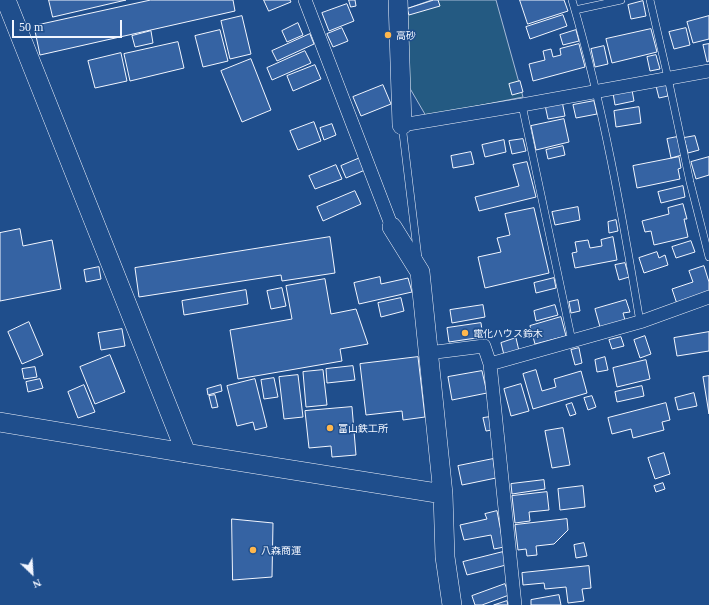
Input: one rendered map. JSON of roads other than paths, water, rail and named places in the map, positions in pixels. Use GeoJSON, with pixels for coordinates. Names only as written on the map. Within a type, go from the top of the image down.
{"type":"FeatureCollection","features":[{"type":"Feature","properties":{"kind":"street"},"geometry":{"type":"LineString","coordinates":[[6,0],[186,453]]}},
{"type":"Feature","properties":{"kind":"street"},"geometry":{"type":"LineString","coordinates":[[305,0],[392,227],[420,272],[443,494],[445,557],[452,605]]}},
{"type":"Feature","properties":{"kind":"street"},"geometry":{"type":"LineString","coordinates":[[398,0],[402,125],[709,71]]}},
{"type":"Feature","properties":{"kind":"street"},"geometry":{"type":"LineString","coordinates":[[490,364],[640,322],[709,297]]}},
{"type":"Feature","properties":{"kind":"street"},"geometry":{"type":"LineString","coordinates":[[428,353],[484,346],[490,364],[515,605]]}},
{"type":"Feature","properties":{"kind":"street"},"geometry":{"type":"LineString","coordinates":[[0,422],[443,494]]}},
{"type":"Feature","properties":{"kind":"lane"},"geometry":{"type":"LineString","coordinates":[[572,0],[596,92],[622,215],[640,322]]}},
{"type":"Feature","properties":{"kind":"lane"},"geometry":{"type":"LineString","coordinates":[[574,10],[621,0]]}},
{"type":"Feature","properties":{"kind":"lane"},"geometry":{"type":"LineString","coordinates":[[650,0],[690,182],[709,257]]}},
{"type":"Feature","properties":{"kind":"lane"},"geometry":{"type":"LineString","coordinates":[[522,105],[572,341]]}},
{"type":"Feature","properties":{"kind":"lane"},"geometry":{"type":"LineString","coordinates":[[402,125],[420,272]]}},
{"type":"Feature","properties":{"kind":"place","name":"高砂"},"geometry":{"type":"Point","coordinates":[388,35]}},
{"type":"Feature","properties":{"kind":"place","name":"電化ハウス鈴木"},"geometry":{"type":"Point","coordinates":[465,333]}},
{"type":"Feature","properties":{"kind":"place","name":"富山鉄工所"},"geometry":{"type":"Point","coordinates":[330,428]}},
{"type":"Feature","properties":{"kind":"place","name":"八森商運"},"geometry":{"type":"Point","coordinates":[253,550]}}]}
